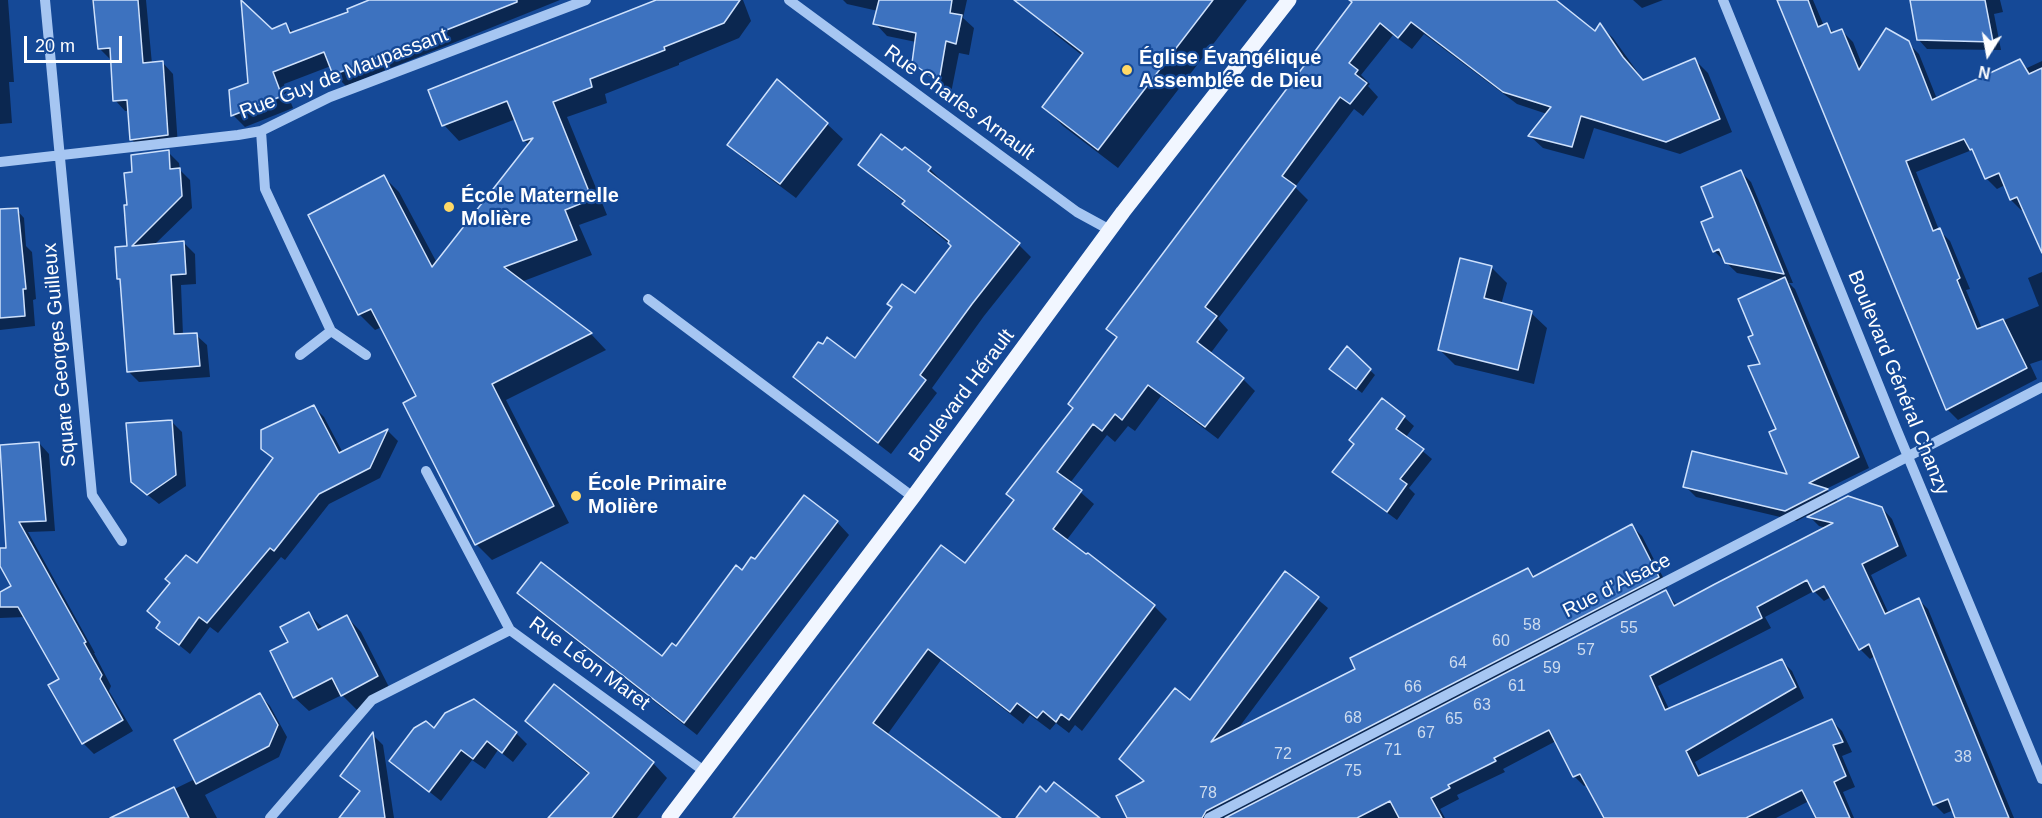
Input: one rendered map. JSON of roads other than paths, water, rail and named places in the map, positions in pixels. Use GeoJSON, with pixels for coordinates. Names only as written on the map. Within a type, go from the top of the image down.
{"type":"FeatureCollection","features":[{"type":"Feature","properties":{"kind":"main road","name":"Boulevard Hérault"},"geometry":{"type":"LineString","coordinates":[[669,818],[913,497],[1110,231],[1289,0]]}},
{"type":"Feature","properties":{"kind":"street","name":"Square Georges Guilleux"},"geometry":{"type":"LineString","coordinates":[[45,0],[92,495],[122,541]]}},
{"type":"Feature","properties":{"kind":"street","name":"Rue Guy de Maupassant"},"geometry":{"type":"LineString","coordinates":[[0,162],[261,131],[330,97],[586,0]]}},
{"type":"Feature","properties":{"kind":"street","name":"Rue Charles Arnault"},"geometry":{"type":"LineString","coordinates":[[789,0],[1077,212],[1110,231]]}},
{"type":"Feature","properties":{"kind":"street","name":"Boulevard Général Chanzy"},"geometry":{"type":"LineString","coordinates":[[1723,0],[2042,779]]}},
{"type":"Feature","properties":{"kind":"street"},"geometry":{"type":"LineString","coordinates":[[261,131],[265,189],[332,331],[366,355]]}},
{"type":"Feature","properties":{"kind":"street"},"geometry":{"type":"LineString","coordinates":[[648,299],[913,497]]}},
{"type":"Feature","properties":{"kind":"street"},"geometry":{"type":"LineString","coordinates":[[300,356],[332,331]]}},
{"type":"Feature","properties":{"kind":"street","name":"Rue d’Alsace"},"geometry":{"type":"LineString","coordinates":[[1209,818],[2042,387]]}},
{"type":"Feature","properties":{"kind":"street","name":"Rue Léon Maret"},"geometry":{"type":"LineString","coordinates":[[426,471],[510,630],[704,771]]}},
{"type":"Feature","properties":{"kind":"street"},"geometry":{"type":"LineString","coordinates":[[270,818],[372,700],[510,630]]}},
{"type":"Feature","properties":{"kind":"place","name":"Église Évangélique Assemblée de Dieu"},"geometry":{"type":"Point","coordinates":[1127,70]}},
{"type":"Feature","properties":{"kind":"place","name":"École Maternelle Molière"},"geometry":{"type":"Point","coordinates":[449,207]}},
{"type":"Feature","properties":{"kind":"place","name":"École Primaire Molière"},"geometry":{"type":"Point","coordinates":[576,496]}}]}
